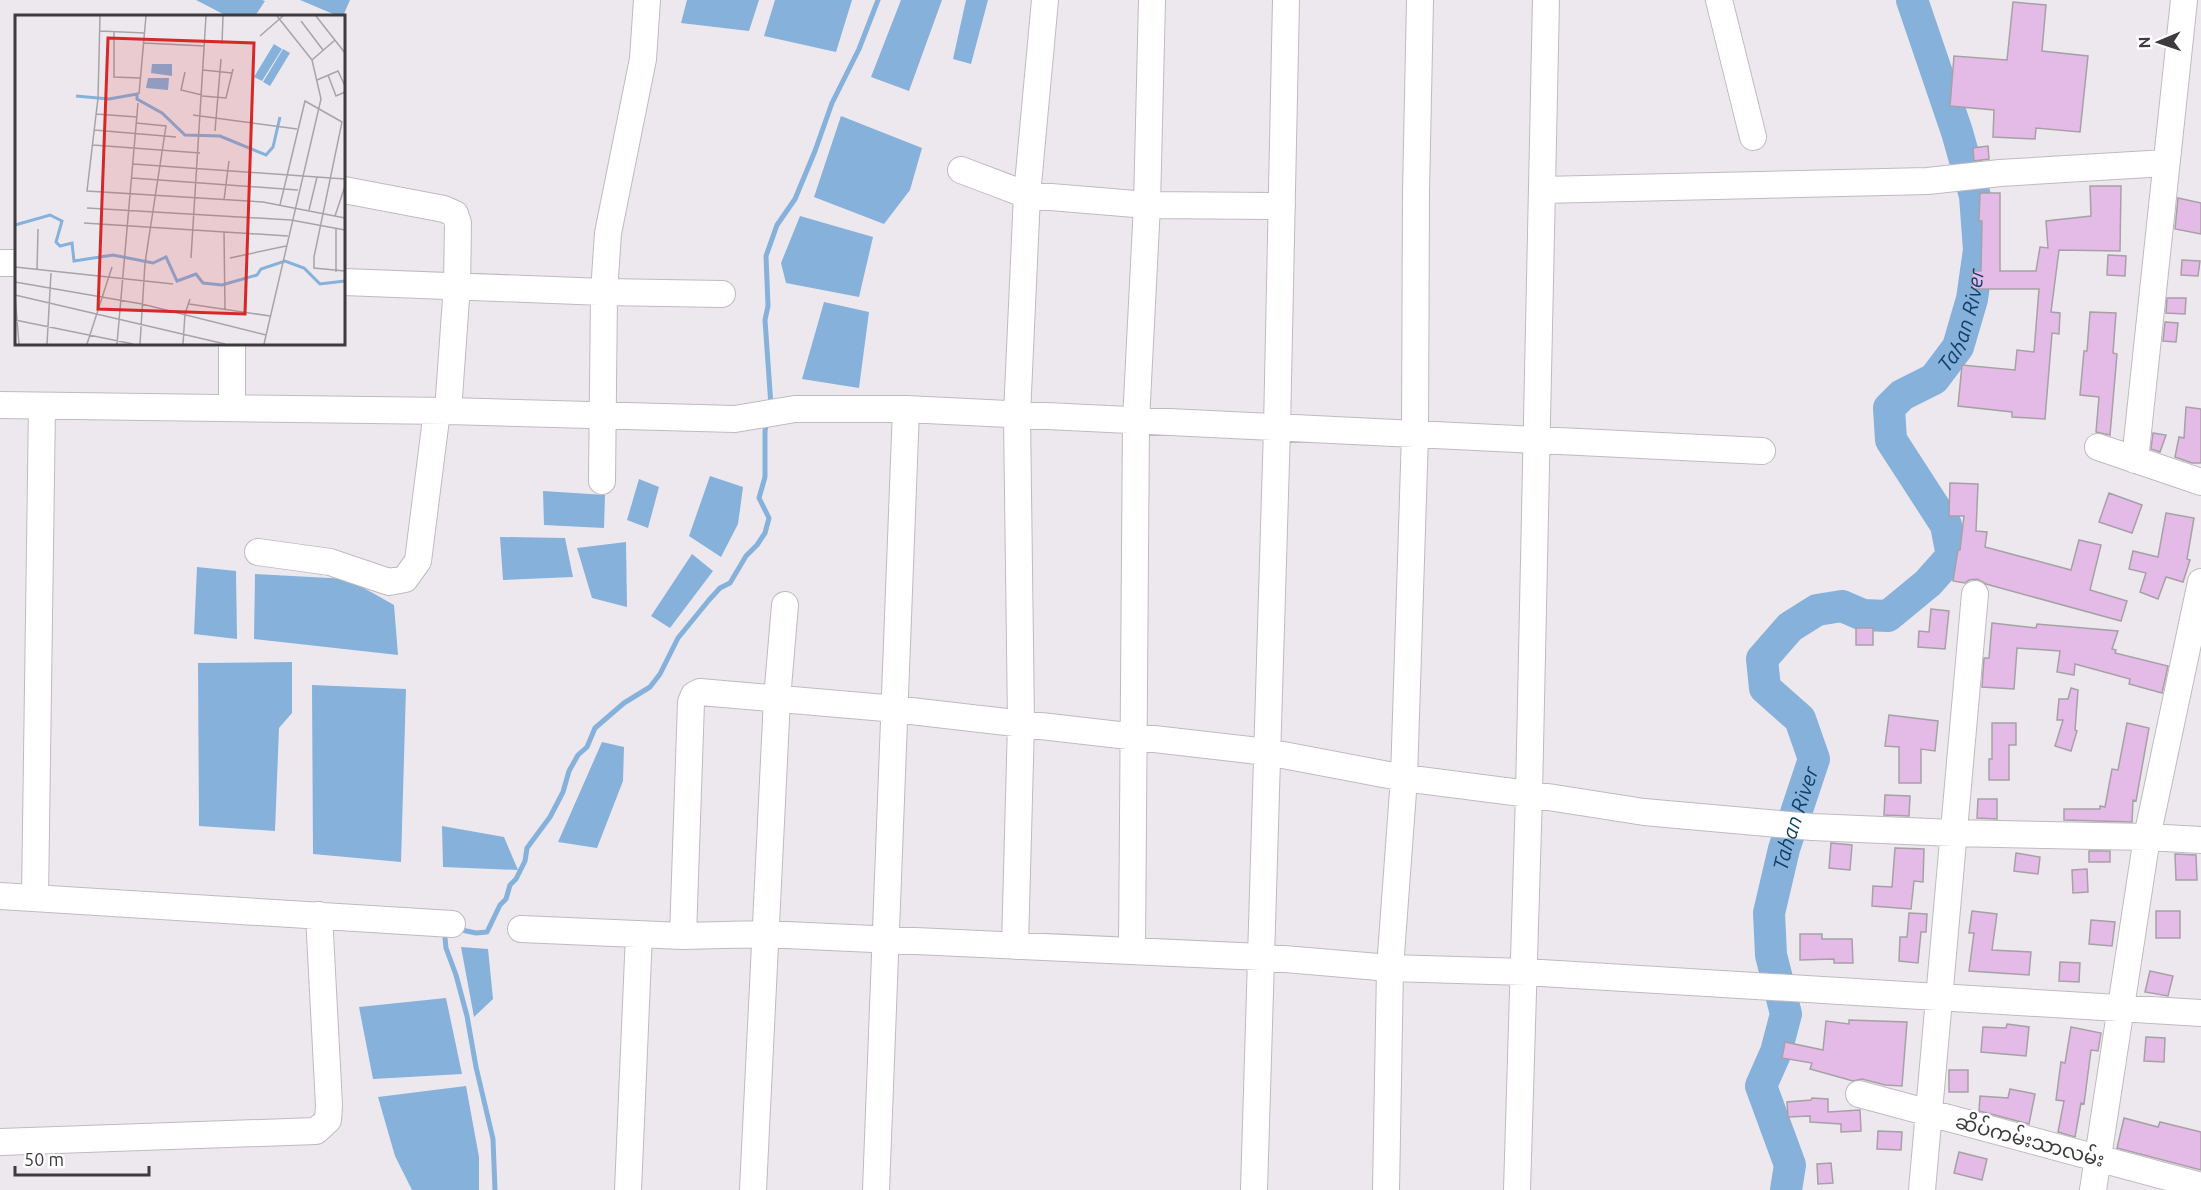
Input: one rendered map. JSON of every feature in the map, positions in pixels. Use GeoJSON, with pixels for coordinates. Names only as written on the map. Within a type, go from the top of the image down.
{"type":"FeatureCollection","features":[{"type":"Feature","properties":{"kind":"street"},"geometry":{"type":"LineString","coordinates":[[602,481],[604,292],[608,233],[643,59],[647,0]]}},
{"type":"Feature","properties":{"kind":"street"},"geometry":{"type":"LineString","coordinates":[[1015,946],[1021,723],[1017,415],[1027,195],[1045,0]]}},
{"type":"Feature","properties":{"kind":"street"},"geometry":{"type":"LineString","coordinates":[[1132,951],[1136,421],[1147,205],[1152,0]]}},
{"type":"Feature","properties":{"kind":"street"},"geometry":{"type":"LineString","coordinates":[[1254,1190],[1277,428],[1286,0]]}},
{"type":"Feature","properties":{"kind":"street"},"geometry":{"type":"LineString","coordinates":[[1386,1190],[1390,968],[1404,778],[1414,435],[1420,0]]}},
{"type":"Feature","properties":{"kind":"street"},"geometry":{"type":"LineString","coordinates":[[1517,1190],[1525,972],[1546,0]]}},
{"type":"Feature","properties":{"kind":"street"},"geometry":{"type":"LineString","coordinates":[[1719,0],[1753,137]]}},
{"type":"Feature","properties":{"kind":"street"},"geometry":{"type":"LineString","coordinates":[[2135,459],[2184,0]]}},
{"type":"Feature","properties":{"kind":"street"},"geometry":{"type":"LineString","coordinates":[[1542,190],[1928,182],[2000,173],[2166,163]]}},
{"type":"Feature","properties":{"kind":"street"},"geometry":{"type":"LineString","coordinates":[[962,170],[1027,195],[1147,205],[1282,206]]}},
{"type":"Feature","properties":{"kind":"street"},"geometry":{"type":"LineString","coordinates":[[258,552],[330,562],[389,582],[405,579],[418,561],[443,411],[457,285],[458,223],[454,214],[444,209],[345,190]]}},
{"type":"Feature","properties":{"kind":"street"},"geometry":{"type":"LineString","coordinates":[[345,282],[722,294]]}},
{"type":"Feature","properties":{"kind":"street"},"geometry":{"type":"LineString","coordinates":[[232,345],[232,408]]}},
{"type":"Feature","properties":{"kind":"street"},"geometry":{"type":"LineString","coordinates":[[0,405],[443,411],[735,419],[795,409],[906,409],[1762,451]]}},
{"type":"Feature","properties":{"kind":"street"},"geometry":{"type":"LineString","coordinates":[[35,898],[42,406]]}},
{"type":"Feature","properties":{"kind":"street"},"geometry":{"type":"LineString","coordinates":[[876,1190],[906,409]]}},
{"type":"Feature","properties":{"kind":"street"},"geometry":{"type":"LineString","coordinates":[[2098,447],[2201,482]]}},
{"type":"Feature","properties":{"kind":"street"},"geometry":{"type":"LineString","coordinates":[[2094,1190],[2147,837],[2201,582]]}},
{"type":"Feature","properties":{"kind":"street"},"geometry":{"type":"LineString","coordinates":[[1922,1190],[1975,594]]}},
{"type":"Feature","properties":{"kind":"street"},"geometry":{"type":"LineString","coordinates":[[753,1190],[777,699],[785,605]]}},
{"type":"Feature","properties":{"kind":"street"},"geometry":{"type":"LineString","coordinates":[[683,936],[691,702],[694,695],[700,692],[896,709],[1267,752],[1404,778],[1644,812],[1812,827],[2201,840]]}},
{"type":"Feature","properties":{"kind":"street"},"geometry":{"type":"LineString","coordinates":[[0,896],[452,924]]}},
{"type":"Feature","properties":{"kind":"street"},"geometry":{"type":"LineString","coordinates":[[0,1142],[316,1131],[328,1120],[329,1105],[319,915]]}},
{"type":"Feature","properties":{"kind":"street"},"geometry":{"type":"LineString","coordinates":[[521,928],[683,936],[765,934],[1260,957],[1390,968],[1525,972],[2201,1013]]}},
{"type":"Feature","properties":{"kind":"street"},"geometry":{"type":"LineString","coordinates":[[628,1190],[639,933]]}},
{"type":"Feature","properties":{"kind":"street","name":"ဆိပ်ကမ်းသာလမ်း"},"geometry":{"type":"LineString","coordinates":[[1859,1094],[2201,1186]]}},
{"type":"Feature","properties":{"kind":"water"},"geometry":{"type":"Polygon","coordinates":[[[196,0],[265,1],[256,15],[225,15],[196,0]]]}},
{"type":"Feature","properties":{"kind":"water"},"geometry":{"type":"Polygon","coordinates":[[[300,0],[350,0],[343,15],[336,15],[300,0]]]}},
{"type":"Feature","properties":{"kind":"water"},"geometry":{"type":"Polygon","coordinates":[[[687,0],[759,0],[749,31],[681,23],[687,0]]]}},
{"type":"Feature","properties":{"kind":"water"},"geometry":{"type":"Polygon","coordinates":[[[775,0],[852,0],[836,52],[764,36],[775,0]]]}},
{"type":"Feature","properties":{"kind":"water"},"geometry":{"type":"Polygon","coordinates":[[[901,0],[942,0],[909,91],[871,77],[901,0]]]}},
{"type":"Feature","properties":{"kind":"water"},"geometry":{"type":"Polygon","coordinates":[[[966,0],[988,0],[971,64],[953,59],[966,0]]]}},
{"type":"Feature","properties":{"kind":"water"},"geometry":{"type":"Polygon","coordinates":[[[841,116],[922,148],[910,190],[884,224],[814,197],[841,116]]]}},
{"type":"Feature","properties":{"kind":"water"},"geometry":{"type":"Polygon","coordinates":[[[800,216],[873,237],[859,297],[786,283],[781,263],[800,216]]]}},
{"type":"Feature","properties":{"kind":"water"},"geometry":{"type":"Polygon","coordinates":[[[824,302],[869,312],[859,388],[802,379],[824,302]]]}},
{"type":"Feature","properties":{"kind":"water"},"geometry":{"type":"Polygon","coordinates":[[[710,476],[743,487],[738,524],[721,557],[689,536],[710,476]]]}},
{"type":"Feature","properties":{"kind":"water"},"geometry":{"type":"Polygon","coordinates":[[[639,479],[659,487],[648,528],[627,520],[639,479]]]}},
{"type":"Feature","properties":{"kind":"water"},"geometry":{"type":"Polygon","coordinates":[[[543,491],[605,495],[604,528],[544,525],[543,491]]]}},
{"type":"Feature","properties":{"kind":"water"},"geometry":{"type":"Polygon","coordinates":[[[500,537],[565,538],[573,577],[503,580],[500,537]]]}},
{"type":"Feature","properties":{"kind":"water"},"geometry":{"type":"Polygon","coordinates":[[[626,542],[627,607],[592,598],[577,548],[626,542]]]}},
{"type":"Feature","properties":{"kind":"water"},"geometry":{"type":"Polygon","coordinates":[[[692,554],[713,571],[670,628],[651,616],[692,554]]]}},
{"type":"Feature","properties":{"kind":"water"},"geometry":{"type":"Polygon","coordinates":[[[197,567],[236,571],[237,639],[194,634],[197,567]]]}},
{"type":"Feature","properties":{"kind":"water"},"geometry":{"type":"Polygon","coordinates":[[[255,574],[348,579],[394,605],[398,655],[254,639],[255,574]]]}},
{"type":"Feature","properties":{"kind":"water"},"geometry":{"type":"Polygon","coordinates":[[[292,662],[292,713],[279,728],[275,831],[199,826],[198,663],[292,662]]]}},
{"type":"Feature","properties":{"kind":"water"},"geometry":{"type":"Polygon","coordinates":[[[312,685],[406,689],[401,862],[313,854],[312,685]]]}},
{"type":"Feature","properties":{"kind":"water"},"geometry":{"type":"Polygon","coordinates":[[[602,742],[624,747],[623,781],[597,848],[558,842],[602,742]]]}},
{"type":"Feature","properties":{"kind":"water"},"geometry":{"type":"Polygon","coordinates":[[[442,826],[504,837],[518,870],[443,867],[442,826]]]}},
{"type":"Feature","properties":{"kind":"water"},"geometry":{"type":"Polygon","coordinates":[[[461,947],[488,949],[493,999],[474,1017],[461,947]]]}},
{"type":"Feature","properties":{"kind":"water"},"geometry":{"type":"Polygon","coordinates":[[[446,998],[462,1074],[373,1079],[359,1007],[446,998]]]}},
{"type":"Feature","properties":{"kind":"water"},"geometry":{"type":"Polygon","coordinates":[[[466,1086],[479,1157],[479,1190],[412,1190],[395,1156],[378,1097],[466,1086]]]}},
{"type":"Feature","properties":{"kind":"building"},"geometry":{"type":"Polygon","coordinates":[[[2013,2],[2046,5],[2042,51],[2088,56],[2080,132],[2036,128],[2035,139],[1993,137],[1994,110],[1950,106],[1954,56],[2007,60],[2013,2]]]}},
{"type":"Feature","properties":{"kind":"building"},"geometry":{"type":"Polygon","coordinates":[[[1988,146],[1989,159],[1974,161],[1973,148],[1988,146]]]}},
{"type":"Feature","properties":{"kind":"building"},"geometry":{"type":"Polygon","coordinates":[[[2090,186],[2121,186],[2120,251],[2059,250],[2051,312],[2060,313],[2059,334],[2052,333],[2045,419],[2012,417],[2012,412],[1958,406],[1962,365],[2015,370],[2017,350],[2034,352],[2039,289],[1972,289],[1972,271],[1981,271],[1980,193],[2000,193],[2000,271],[2036,271],[2040,247],[2048,248],[2046,221],[2091,216],[2090,186]]]}},
{"type":"Feature","properties":{"kind":"building"},"geometry":{"type":"Polygon","coordinates":[[[2178,198],[2201,203],[2201,234],[2175,229],[2178,198]]]}},
{"type":"Feature","properties":{"kind":"building"},"geometry":{"type":"Polygon","coordinates":[[[2108,255],[2126,256],[2125,276],[2107,275],[2108,255]]]}},
{"type":"Feature","properties":{"kind":"building"},"geometry":{"type":"Polygon","coordinates":[[[2182,260],[2200,261],[2198,276],[2181,275],[2182,260]]]}},
{"type":"Feature","properties":{"kind":"building"},"geometry":{"type":"Polygon","coordinates":[[[2167,298],[2186,298],[2185,314],[2166,313],[2167,298]]]}},
{"type":"Feature","properties":{"kind":"building"},"geometry":{"type":"Polygon","coordinates":[[[2090,312],[2116,313],[2113,353],[2117,354],[2110,435],[2096,432],[2099,397],[2080,395],[2090,312]]]}},
{"type":"Feature","properties":{"kind":"building"},"geometry":{"type":"Polygon","coordinates":[[[2165,322],[2178,323],[2176,342],[2163,341],[2165,322]]]}},
{"type":"Feature","properties":{"kind":"building"},"geometry":{"type":"Polygon","coordinates":[[[2186,407],[2201,409],[2201,463],[2192,463],[2175,457],[2179,437],[2184,438],[2186,407]]]}},
{"type":"Feature","properties":{"kind":"building"},"geometry":{"type":"Polygon","coordinates":[[[2153,433],[2166,435],[2160,452],[2151,449],[2153,433]]]}},
{"type":"Feature","properties":{"kind":"building"},"geometry":{"type":"Polygon","coordinates":[[[1950,483],[1978,484],[1976,531],[1987,532],[1985,547],[2071,570],[2079,540],[2101,545],[2090,590],[2127,601],[2121,621],[1986,584],[1977,579],[1965,583],[1953,581],[1964,516],[1949,516],[1950,483]]]}},
{"type":"Feature","properties":{"kind":"building"},"geometry":{"type":"Polygon","coordinates":[[[2109,493],[2142,505],[2132,533],[2099,522],[2109,493]]]}},
{"type":"Feature","properties":{"kind":"building"},"geometry":{"type":"Polygon","coordinates":[[[2166,513],[2194,518],[2187,559],[2190,560],[2183,582],[2166,577],[2158,599],[2140,592],[2146,573],[2129,569],[2133,551],[2158,557],[2166,513]]]}},
{"type":"Feature","properties":{"kind":"building"},"geometry":{"type":"Polygon","coordinates":[[[1931,609],[1949,611],[1945,649],[1918,647],[1919,631],[1929,632],[1931,609]]]}},
{"type":"Feature","properties":{"kind":"building"},"geometry":{"type":"Polygon","coordinates":[[[1992,623],[2036,628],[2037,624],[2118,631],[2112,649],[2116,650],[2115,653],[2168,666],[2162,693],[2129,684],[2130,679],[2075,664],[2074,675],[2057,672],[2060,651],[2017,648],[2014,689],[1982,687],[1984,658],[1989,658],[1992,623]]]}},
{"type":"Feature","properties":{"kind":"building"},"geometry":{"type":"Polygon","coordinates":[[[1856,628],[1873,628],[1873,645],[1856,645],[1856,628]]]}},
{"type":"Feature","properties":{"kind":"building"},"geometry":{"type":"Polygon","coordinates":[[[2071,688],[2078,690],[2075,730],[2077,731],[2071,751],[2055,746],[2063,720],[2057,720],[2059,699],[2068,699],[2071,688]]]}},
{"type":"Feature","properties":{"kind":"building"},"geometry":{"type":"Polygon","coordinates":[[[1889,715],[1938,721],[1935,751],[1921,749],[1921,783],[1899,783],[1899,747],[1885,746],[1889,715]]]}},
{"type":"Feature","properties":{"kind":"building"},"geometry":{"type":"Polygon","coordinates":[[[1992,723],[2016,723],[2016,745],[2009,745],[2009,780],[1989,780],[1989,759],[1992,759],[1992,723]]]}},
{"type":"Feature","properties":{"kind":"building"},"geometry":{"type":"Polygon","coordinates":[[[2127,723],[2149,728],[2136,801],[2133,800],[2132,822],[2064,820],[2064,809],[2105,807],[2112,769],[2118,770],[2127,723]]]}},
{"type":"Feature","properties":{"kind":"building"},"geometry":{"type":"Polygon","coordinates":[[[1885,795],[1910,796],[1909,816],[1884,815],[1885,795]]]}},
{"type":"Feature","properties":{"kind":"building"},"geometry":{"type":"Polygon","coordinates":[[[1978,799],[1997,799],[1997,819],[1977,818],[1978,799]]]}},
{"type":"Feature","properties":{"kind":"building"},"geometry":{"type":"Polygon","coordinates":[[[1831,843],[1852,845],[1850,870],[1829,868],[1831,843]]]}},
{"type":"Feature","properties":{"kind":"building"},"geometry":{"type":"Polygon","coordinates":[[[1895,848],[1924,849],[1923,882],[1914,881],[1911,909],[1872,906],[1873,886],[1892,887],[1895,848]]]}},
{"type":"Feature","properties":{"kind":"building"},"geometry":{"type":"Polygon","coordinates":[[[2089,851],[2110,851],[2110,862],[2089,862],[2089,851]]]}},
{"type":"Feature","properties":{"kind":"building"},"geometry":{"type":"Polygon","coordinates":[[[2016,853],[2040,857],[2038,874],[2014,871],[2016,853]]]}},
{"type":"Feature","properties":{"kind":"building"},"geometry":{"type":"Polygon","coordinates":[[[2175,854],[2196,855],[2197,880],[2176,880],[2175,854]]]}},
{"type":"Feature","properties":{"kind":"building"},"geometry":{"type":"Polygon","coordinates":[[[2087,869],[2088,892],[2073,893],[2072,870],[2087,869]]]}},
{"type":"Feature","properties":{"kind":"building"},"geometry":{"type":"Polygon","coordinates":[[[1972,911],[1997,914],[1992,950],[2031,952],[2029,975],[1969,971],[1974,933],[1969,933],[1972,911]]]}},
{"type":"Feature","properties":{"kind":"building"},"geometry":{"type":"Polygon","coordinates":[[[2156,911],[2180,911],[2180,938],[2156,938],[2156,911]]]}},
{"type":"Feature","properties":{"kind":"building"},"geometry":{"type":"Polygon","coordinates":[[[1909,913],[1927,914],[1926,932],[1921,932],[1918,963],[1899,961],[1900,937],[1907,937],[1909,913]]]}},
{"type":"Feature","properties":{"kind":"building"},"geometry":{"type":"Polygon","coordinates":[[[2091,920],[2115,922],[2112,946],[2089,944],[2091,920]]]}},
{"type":"Feature","properties":{"kind":"building"},"geometry":{"type":"Polygon","coordinates":[[[1800,934],[1822,934],[1822,939],[1852,939],[1853,963],[1834,963],[1834,959],[1800,960],[1800,934]]]}},
{"type":"Feature","properties":{"kind":"building"},"geometry":{"type":"Polygon","coordinates":[[[2060,962],[2080,963],[2079,982],[2059,981],[2060,962]]]}},
{"type":"Feature","properties":{"kind":"building"},"geometry":{"type":"Polygon","coordinates":[[[2150,971],[2173,976],[2168,996],[2145,992],[2150,971]]]}},
{"type":"Feature","properties":{"kind":"building"},"geometry":{"type":"Polygon","coordinates":[[[1849,1020],[1907,1022],[1902,1086],[1885,1085],[1862,1079],[1853,1081],[1810,1069],[1812,1063],[1782,1058],[1785,1042],[1823,1050],[1826,1021],[1849,1024],[1849,1020]]]}},
{"type":"Feature","properties":{"kind":"building"},"geometry":{"type":"Polygon","coordinates":[[[2007,1024],[2029,1027],[2026,1056],[1981,1052],[1983,1027],[2006,1028],[2007,1024]]]}},
{"type":"Feature","properties":{"kind":"building"},"geometry":{"type":"Polygon","coordinates":[[[2071,1027],[2101,1033],[2098,1051],[2091,1050],[2084,1104],[2081,1103],[2075,1137],[2058,1132],[2064,1101],[2056,1100],[2061,1062],[2065,1063],[2071,1027]]]}},
{"type":"Feature","properties":{"kind":"building"},"geometry":{"type":"Polygon","coordinates":[[[2146,1037],[2165,1038],[2164,1062],[2144,1061],[2146,1037]]]}},
{"type":"Feature","properties":{"kind":"building"},"geometry":{"type":"Polygon","coordinates":[[[1949,1070],[1968,1070],[1968,1092],[1949,1092],[1949,1070]]]}},
{"type":"Feature","properties":{"kind":"building"},"geometry":{"type":"Polygon","coordinates":[[[2010,1089],[2035,1094],[2029,1124],[1979,1111],[1980,1096],[2008,1098],[2010,1089]]]}},
{"type":"Feature","properties":{"kind":"building"},"geometry":{"type":"Polygon","coordinates":[[[1812,1098],[1828,1099],[1828,1112],[1860,1110],[1861,1131],[1841,1132],[1841,1124],[1810,1122],[1810,1116],[1788,1117],[1787,1102],[1811,1100],[1812,1098]]]}},
{"type":"Feature","properties":{"kind":"building"},"geometry":{"type":"Polygon","coordinates":[[[2124,1118],[2158,1127],[2160,1122],[2201,1132],[2201,1170],[2117,1148],[2124,1118]]]}},
{"type":"Feature","properties":{"kind":"building"},"geometry":{"type":"Polygon","coordinates":[[[1878,1131],[1902,1132],[1901,1150],[1877,1149],[1878,1131]]]}},
{"type":"Feature","properties":{"kind":"building"},"geometry":{"type":"Polygon","coordinates":[[[1959,1152],[1987,1159],[1982,1180],[1954,1173],[1959,1152]]]}},
{"type":"Feature","properties":{"kind":"building"},"geometry":{"type":"Polygon","coordinates":[[[1831,1163],[1833,1183],[1818,1184],[1817,1164],[1831,1163]]]}},
{"type":"Feature","properties":{"kind":"waterway"},"geometry":{"type":"LineString","coordinates":[[771,406],[765,320],[768,306],[766,256],[777,225],[795,199],[832,103],[859,49],[878,0]]}},
{"type":"Feature","properties":{"kind":"waterway","name":"Tahan River"},"geometry":{"type":"LineString","coordinates":[[1786,1190],[1790,1165],[1761,1086],[1776,1052],[1786,1014],[1771,955],[1769,913],[1784,849],[1814,759],[1800,719],[1765,688],[1762,659],[1790,627],[1817,610],[1842,606],[1863,615],[1888,616],[1928,583],[1952,556],[1946,525],[1891,440],[1889,408],[1902,395],[1934,379],[1958,347],[1972,299],[1979,250],[1975,196],[1957,132],[1912,0]]}},
{"type":"Feature","properties":{"kind":"waterway"},"geometry":{"type":"LineString","coordinates":[[457,929],[476,933],[487,932],[500,905],[506,899],[510,885],[516,879],[525,861],[527,848],[550,817],[563,792],[569,771],[578,755],[587,747],[595,728],[624,703],[650,687],[660,674],[678,638],[720,588],[730,583],[746,556],[765,533],[769,518],[759,498],[765,477],[767,421]]}},
{"type":"Feature","properties":{"kind":"waterway"},"geometry":{"type":"LineString","coordinates":[[448,932],[445,938],[446,948],[467,1016],[493,1139],[495,1190]]}}]}
